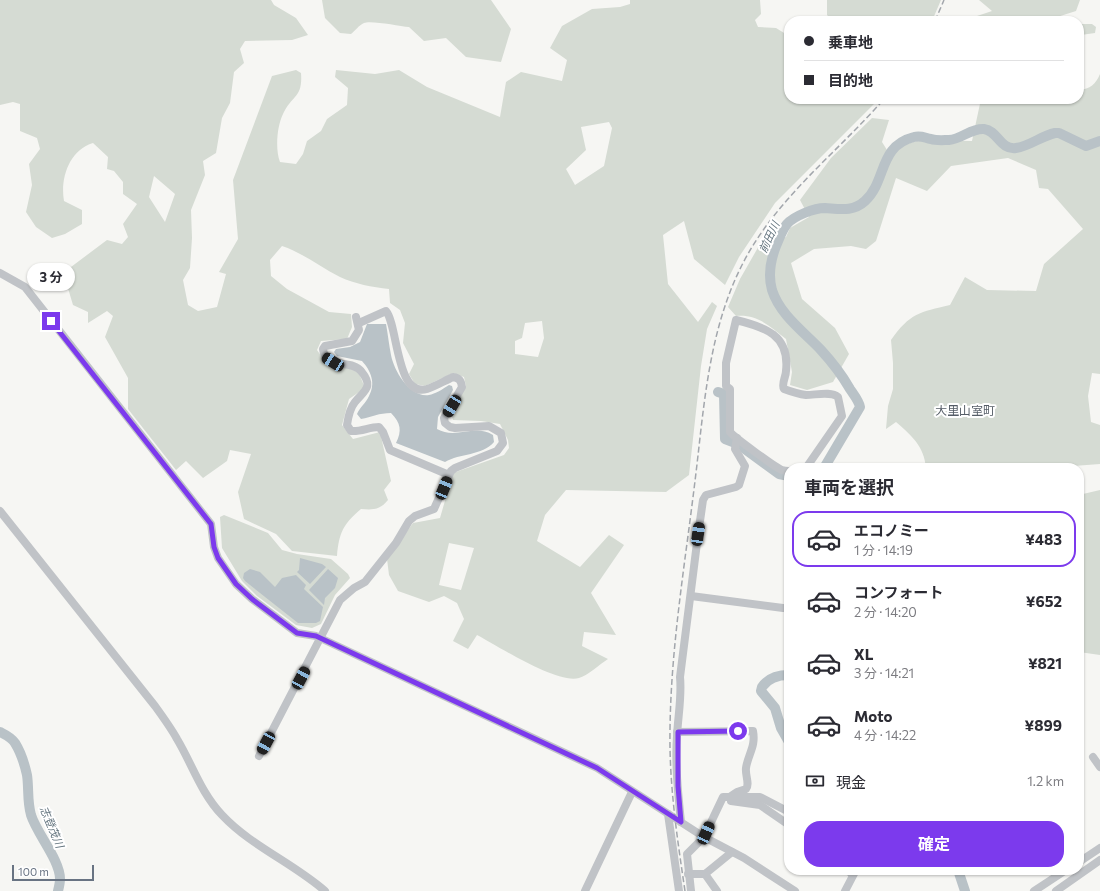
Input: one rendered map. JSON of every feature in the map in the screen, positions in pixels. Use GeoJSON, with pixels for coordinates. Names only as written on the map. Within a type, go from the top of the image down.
{"type":"FeatureCollection","features":[{"type":"Feature","properties":{"kind":"street"},"geometry":{"type":"LineString","coordinates":[[0,273],[25,288],[211,524],[216,552],[236,584],[252,599],[297,633],[316,636],[597,768],[632,792],[704,837],[732,852],[796,891]]}},
{"type":"Feature","properties":{"kind":"street"},"geometry":{"type":"LineString","coordinates":[[259,756],[322,639],[340,600],[354,588],[365,582],[396,544],[409,521],[414,516],[434,509],[449,475],[455,468],[497,451],[504,443],[501,432],[489,426],[450,427],[445,423],[444,418],[462,387],[461,381],[452,377],[427,389],[414,387],[409,382],[397,354],[389,315],[386,311],[358,320],[359,330],[352,341],[325,346],[323,349],[326,358],[333,362],[360,369],[368,384],[367,390],[354,403],[348,418],[347,426],[351,431],[358,432],[372,427],[379,427],[383,432],[390,450],[449,475]]}},
{"type":"Feature","properties":{"kind":"street"},"geometry":{"type":"LineString","coordinates":[[681,822],[678,786],[678,732],[682,689],[680,677],[703,500],[706,495],[710,493],[738,486],[746,466],[730,430],[730,389],[726,386],[726,363],[736,320],[767,329],[778,338],[785,355],[786,371],[783,386],[784,389],[793,393],[813,395],[833,394],[838,397],[842,416],[809,463]]}},
{"type":"Feature","properties":{"kind":"street"},"geometry":{"type":"LineString","coordinates":[[736,442],[784,470]]}},
{"type":"Feature","properties":{"kind":"street"},"geometry":{"type":"LineString","coordinates":[[0,511],[155,706],[177,739],[209,799],[221,814],[245,834],[307,876],[325,891]]}},
{"type":"Feature","properties":{"kind":"street"},"geometry":{"type":"LineString","coordinates":[[690,596],[783,608]]}},
{"type":"Feature","properties":{"kind":"street"},"geometry":{"type":"LineString","coordinates":[[678,732],[754,731],[753,751],[746,768],[748,786],[746,789],[736,792],[731,797]]}},
{"type":"Feature","properties":{"kind":"street"},"geometry":{"type":"LineString","coordinates":[[1093,757],[1100,767]]}},
{"type":"Feature","properties":{"kind":"street"},"geometry":{"type":"LineString","coordinates":[[585,891],[632,792]]}},
{"type":"Feature","properties":{"kind":"street"},"geometry":{"type":"LineString","coordinates":[[691,891],[686,854],[704,837],[723,797],[760,797],[784,809]]}},
{"type":"Feature","properties":{"kind":"street"},"geometry":{"type":"LineString","coordinates":[[722,799],[760,805],[784,822]]}},
{"type":"Feature","properties":{"kind":"street"},"geometry":{"type":"LineString","coordinates":[[668,814],[679,891]]}},
{"type":"Feature","properties":{"kind":"street"},"geometry":{"type":"LineString","coordinates":[[1084,859],[1100,848]]}},
{"type":"Feature","properties":{"kind":"street"},"geometry":{"type":"LineString","coordinates":[[688,874],[705,874],[732,852]]}},
{"type":"Feature","properties":{"kind":"street"},"geometry":{"type":"LineString","coordinates":[[1084,871],[1100,860]]}},
{"type":"Feature","properties":{"kind":"street"},"geometry":{"type":"LineString","coordinates":[[705,874],[717,891]]}},
{"type":"Feature","properties":{"kind":"street"},"geometry":{"type":"LineString","coordinates":[[845,891],[851,875]]}},
{"type":"Feature","properties":{"kind":"street"},"geometry":{"type":"LineString","coordinates":[[1034,891],[1058,875]]}},
{"type":"Feature","properties":{"kind":"street"},"geometry":{"type":"LineString","coordinates":[[1056,891],[1079,875]]}},
{"type":"Feature","properties":{"kind":"shaded area"},"geometry":{"type":"Polygon","coordinates":[[[0,0],[271,0],[274,5],[296,18],[308,35],[292,40],[245,41],[240,49],[244,63],[234,72],[230,103],[222,118],[216,153],[203,161],[205,175],[191,210],[192,238],[190,268],[183,280],[188,305],[198,311],[217,307],[226,274],[219,272],[238,239],[233,180],[272,76],[296,70],[301,73],[299,92],[283,114],[279,125],[277,138],[278,157],[280,162],[296,164],[303,154],[307,141],[321,131],[327,119],[347,105],[348,88],[335,77],[336,70],[375,74],[399,70],[427,87],[500,117],[506,82],[521,72],[562,81],[567,60],[550,48],[562,26],[592,9],[620,7],[630,4],[630,0],[760,0],[761,14],[755,20],[758,27],[776,28],[784,33],[784,104],[874,104],[775,203],[739,257],[725,285],[694,259],[684,221],[663,235],[668,284],[698,322],[712,302],[717,306],[707,329],[701,366],[689,475],[666,492],[566,490],[545,515],[537,541],[580,567],[609,535],[624,545],[591,593],[616,635],[584,632],[582,646],[608,659],[582,677],[569,678],[542,670],[527,663],[477,635],[468,649],[453,641],[464,619],[457,603],[444,596],[429,602],[398,591],[389,575],[387,559],[413,523],[440,518],[453,473],[504,455],[509,448],[508,440],[500,424],[481,421],[453,420],[451,413],[466,386],[464,377],[453,373],[425,386],[415,384],[409,374],[414,364],[403,343],[405,323],[400,310],[390,303],[389,289],[352,282],[297,252],[282,246],[270,260],[271,276],[287,289],[329,312],[351,314],[352,327],[347,339],[321,341],[317,350],[326,363],[358,371],[365,388],[349,399],[342,425],[353,439],[380,432],[391,481],[384,490],[388,500],[382,506],[376,509],[361,509],[346,524],[339,541],[337,556],[292,551],[276,534],[244,519],[238,492],[251,454],[230,450],[227,461],[203,478],[186,461],[176,470],[128,409],[128,378],[105,337],[113,316],[107,311],[88,323],[88,312],[73,305],[67,285],[71,267],[107,240],[122,244],[128,237],[123,224],[137,204],[123,194],[123,182],[114,171],[107,169],[108,157],[93,143],[78,152],[72,159],[68,166],[63,184],[64,201],[82,210],[82,224],[65,234],[52,238],[36,227],[26,212],[32,185],[29,164],[40,149],[37,138],[20,131],[20,104],[13,102],[0,105],[0,0]],[[609,122],[581,127],[586,150],[566,169],[575,185],[604,166],[612,128],[609,122]],[[154,176],[149,197],[165,222],[175,194],[154,176]],[[542,321],[525,323],[522,338],[515,341],[515,354],[538,357],[544,338],[542,321]],[[449,543],[439,585],[461,590],[474,548],[449,543]]]}},
{"type":"Feature","properties":{"kind":"shaded area"},"geometry":{"type":"Polygon","coordinates":[[[322,0],[491,0],[511,29],[501,62],[466,57],[446,38],[424,41],[409,27],[367,22],[360,25],[351,34],[340,33],[325,18],[322,0]]]}},
{"type":"Feature","properties":{"kind":"shaded area"},"geometry":{"type":"Polygon","coordinates":[[[827,0],[941,0],[934,16],[827,15],[827,0]]]}},
{"type":"Feature","properties":{"kind":"shaded area"},"geometry":{"type":"Polygon","coordinates":[[[979,0],[1080,0],[1076,11],[1060,16],[977,16],[992,11],[979,0]]]}},
{"type":"Feature","properties":{"kind":"shaded area"},"geometry":{"type":"Polygon","coordinates":[[[1084,24],[1092,24],[1096,27],[1095,33],[1084,35],[1084,24]]]}},
{"type":"Feature","properties":{"kind":"shaded area"},"geometry":{"type":"Polygon","coordinates":[[[1100,74],[1100,374],[1092,373],[1088,396],[1091,422],[1100,425],[1100,464],[1084,465],[1084,463],[925,463],[920,447],[896,422],[886,429],[888,406],[893,389],[891,340],[904,324],[916,315],[923,312],[950,305],[965,277],[987,290],[1036,291],[1044,264],[1083,229],[1048,189],[1039,188],[1036,170],[1008,158],[951,166],[927,191],[896,178],[876,241],[866,249],[851,246],[814,249],[791,263],[802,299],[835,328],[849,354],[833,382],[807,390],[790,385],[792,372],[786,339],[769,325],[750,317],[736,316],[728,307],[740,279],[760,244],[786,237],[790,228],[809,217],[800,200],[831,158],[872,118],[889,120],[882,142],[887,150],[920,140],[972,141],[980,104],[1084,104],[1084,89],[1097,81],[1100,74]]]}},
{"type":"Feature","properties":{"kind":"shaded area"},"geometry":{"type":"Polygon","coordinates":[[[367,324],[386,324],[393,361],[399,375],[409,388],[422,395],[429,395],[449,385],[452,386],[453,390],[438,417],[437,429],[451,433],[472,431],[486,432],[493,435],[494,442],[483,450],[445,462],[396,443],[400,427],[397,420],[391,413],[379,414],[361,419],[357,414],[371,391],[372,377],[362,361],[337,356],[334,352],[336,349],[350,347],[360,342],[367,324]]]}},
{"type":"Feature","properties":{"kind":"shaded area"},"geometry":{"type":"Polygon","coordinates":[[[1100,490],[1100,655],[1084,653],[1084,494],[1100,490]]]}},
{"type":"Feature","properties":{"kind":"shaded area"},"geometry":{"type":"Polygon","coordinates":[[[224,515],[268,533],[282,550],[297,554],[331,559],[348,574],[350,578],[335,595],[321,624],[312,628],[296,625],[257,596],[242,581],[222,548],[220,517],[224,515]]]}},
{"type":"Feature","properties":{"kind":"shaded area"},"geometry":{"type":"Polygon","coordinates":[[[300,558],[322,564],[326,567],[310,584],[297,572],[299,570],[300,558]]]}},
{"type":"Feature","properties":{"kind":"shaded area"},"geometry":{"type":"Polygon","coordinates":[[[250,569],[260,572],[275,587],[282,578],[296,575],[306,585],[304,589],[323,607],[320,621],[316,623],[298,623],[245,581],[243,578],[244,573],[250,569]]]}},
{"type":"Feature","properties":{"kind":"shaded area"},"geometry":{"type":"Polygon","coordinates":[[[328,569],[338,578],[335,588],[325,598],[324,605],[309,590],[328,569]]]}},
{"type":"Feature","properties":{"kind":"waterway","name":"前田川"},"geometry":{"type":"LineString","coordinates":[[827,463],[860,407],[859,402],[837,369],[821,350],[793,323],[781,307],[772,290],[770,273],[773,256],[776,246],[787,224],[799,215],[815,209],[846,209],[856,207],[865,201],[877,184],[888,156],[894,148],[902,142],[916,136],[936,140],[949,140],[958,138],[975,130],[984,129],[989,130],[1006,146],[1011,148],[1021,147],[1055,133],[1059,133],[1086,146],[1100,141]]}},
{"type":"Feature","properties":{"kind":"waterway","name":"前田川"},"geometry":{"type":"LineString","coordinates":[[718,392],[724,394],[725,439],[738,444],[779,474],[784,475]]}},
{"type":"Feature","properties":{"kind":"waterway","name":"前田川"},"geometry":{"type":"LineString","coordinates":[[784,676],[777,676],[770,679],[764,684],[761,691],[775,708],[784,733]]}},
{"type":"Feature","properties":{"kind":"waterway","name":"志登茂川"},"geometry":{"type":"LineString","coordinates":[[0,732],[8,736],[13,741],[17,746],[22,759],[27,775],[31,815],[52,855],[59,872],[60,884],[58,891]]}},
{"type":"Feature","properties":{"kind":"waterway","name":"前田川"},"geometry":{"type":"LineString","coordinates":[[960,875],[965,891]]}},
{"type":"Feature","properties":{"kind":"railway"},"geometry":{"type":"LineString","coordinates":[[937,16],[944,0]]}},
{"type":"Feature","properties":{"kind":"railway"},"geometry":{"type":"LineString","coordinates":[[685,891],[676,831],[672,790],[670,750],[671,698],[679,605],[705,398],[715,344],[731,291],[742,265],[756,241],[789,198],[880,104]]}},
{"type":"Feature","properties":{"kind":"district","name":"大里山室町"},"geometry":{"type":"Point","coordinates":[965,411]}},
{"type":"Feature","properties":{"kind":"route"},"geometry":{"type":"LineString","coordinates":[[51,321],[211,524],[214,547],[218,558],[236,584],[252,599],[297,633],[316,636],[597,768],[632,792],[681,822],[678,786],[678,732],[738,731]]}}]}
